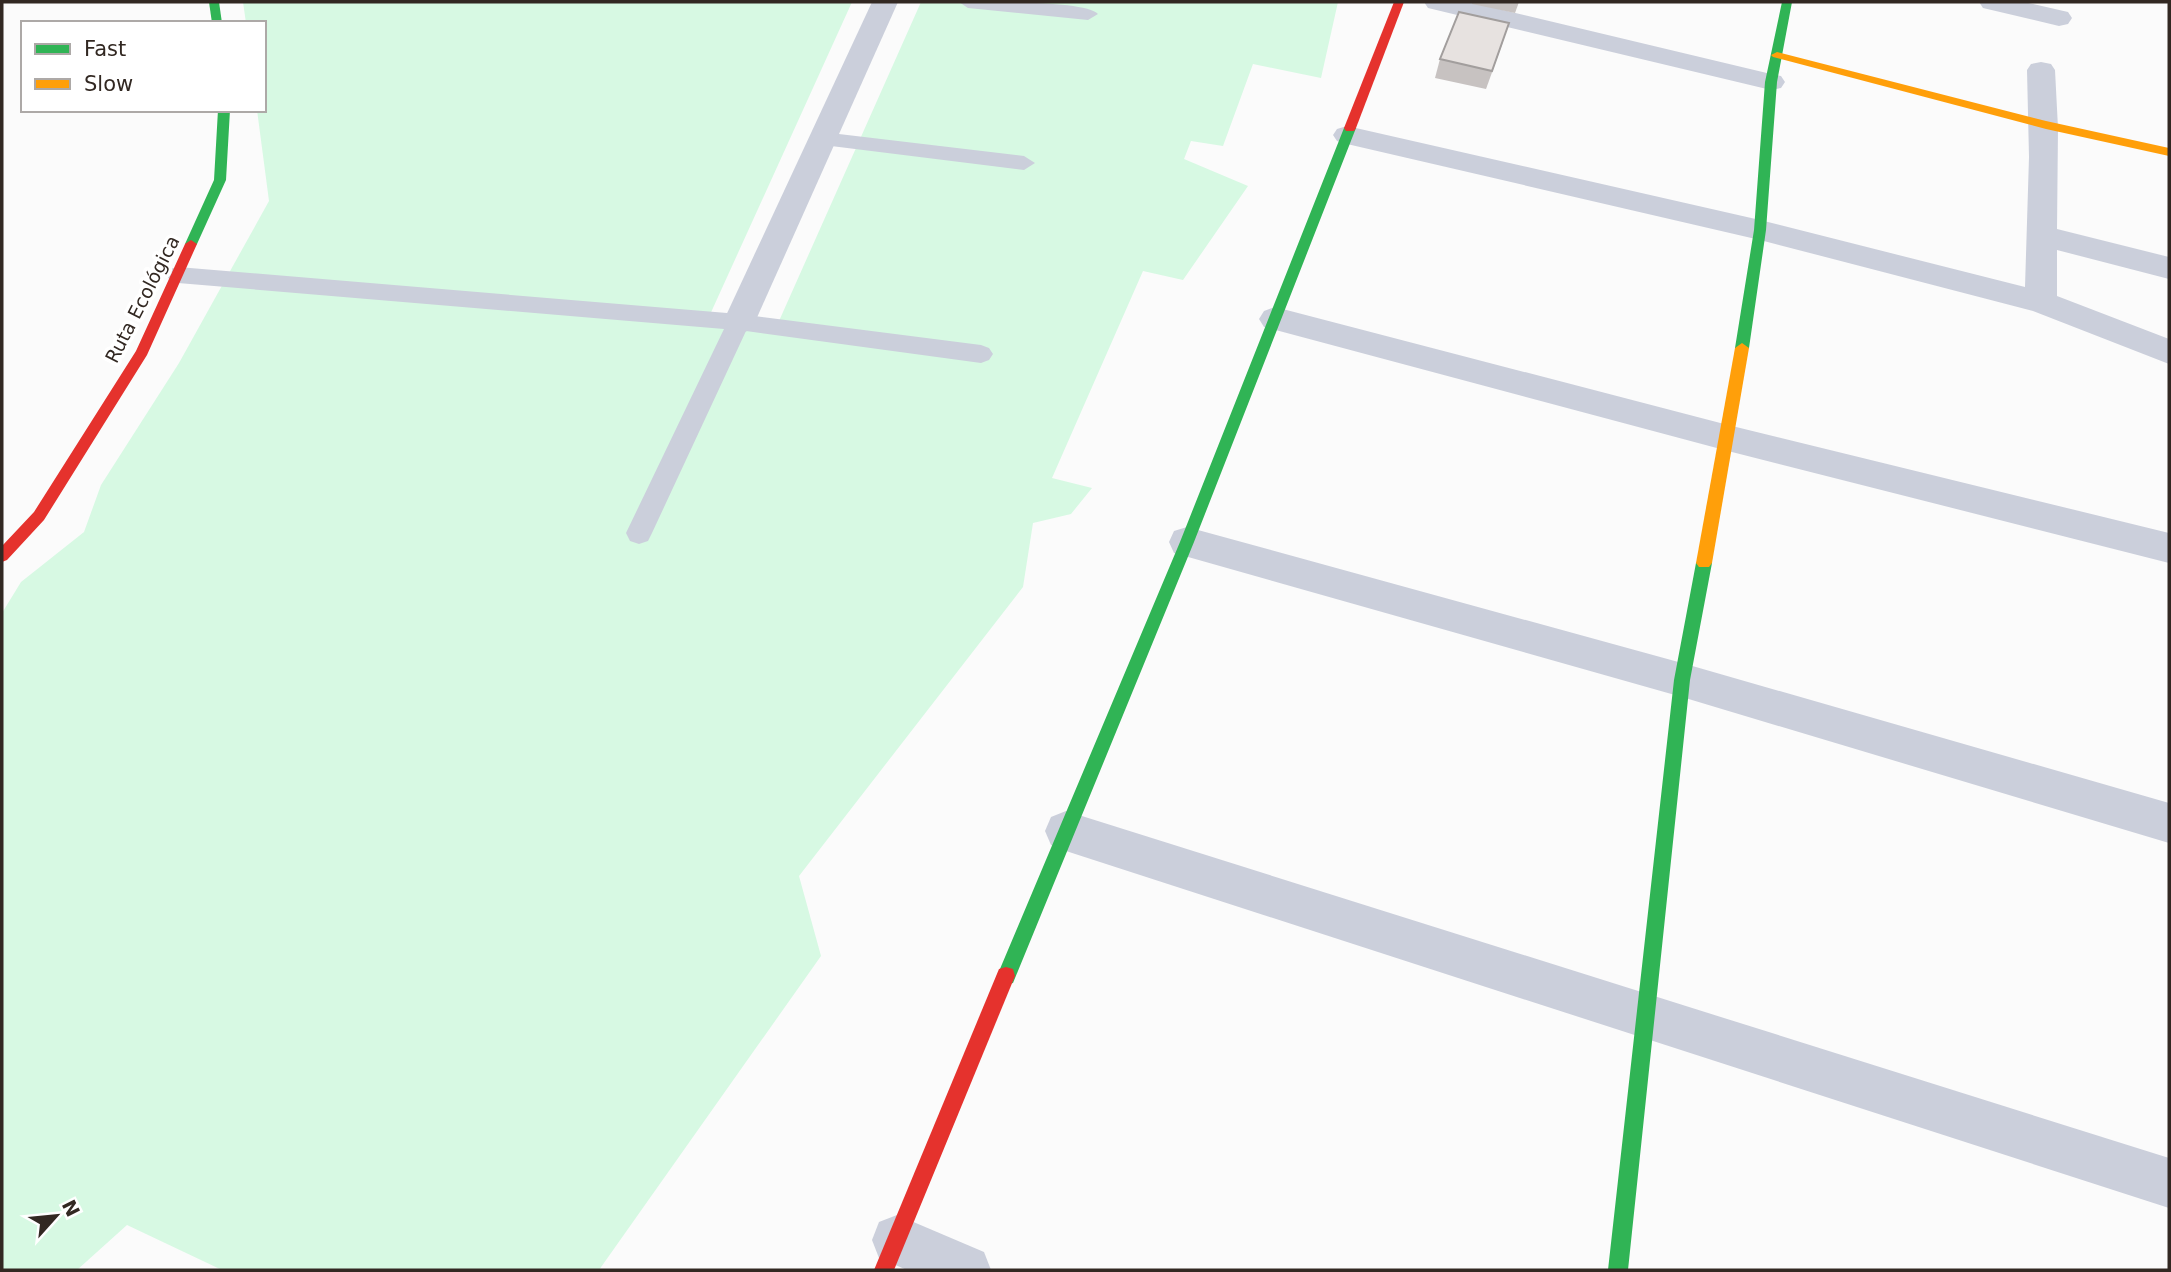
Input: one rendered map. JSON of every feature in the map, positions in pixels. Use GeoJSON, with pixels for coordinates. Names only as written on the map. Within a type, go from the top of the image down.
{"type":"FeatureCollection","features":[{"type":"Feature","properties":{"kind":"street"},"geometry":{"type":"LineString","coordinates":[[214,2],[217,21]]}},
{"type":"Feature","properties":{"kind":"street"},"geometry":{"type":"LineString","coordinates":[[739,322],[885,2]]}},
{"type":"Feature","properties":{"kind":"street"},"geometry":{"type":"LineString","coordinates":[[966,1270],[890,1255],[1188,542],[1399,2]]}},
{"type":"Feature","properties":{"kind":"street"},"geometry":{"type":"LineString","coordinates":[[1437,2],[1771,82]]}},
{"type":"Feature","properties":{"kind":"street"},"geometry":{"type":"LineString","coordinates":[[1618,1270],[1682,680],[1728,438],[1759,230],[1771,82],[1787,2]]}},
{"type":"Feature","properties":{"kind":"street"},"geometry":{"type":"LineString","coordinates":[[1992,2],[2059,18]]}},
{"type":"Feature","properties":{"kind":"street"},"geometry":{"type":"LineString","coordinates":[[1777,55],[2046,125],[2169,152]]}},
{"type":"Feature","properties":{"kind":"street"},"geometry":{"type":"LineString","coordinates":[[2041,71],[2046,125],[2040,235],[2041,302]]}},
{"type":"Feature","properties":{"kind":"street","name":"Ruta Ecológica"},"geometry":{"type":"LineString","coordinates":[[2,556],[39,516],[142,352],[220,180],[224,112]]}},
{"type":"Feature","properties":{"kind":"street"},"geometry":{"type":"LineString","coordinates":[[1347,135],[1759,230],[2041,302],[2169,352]]}},
{"type":"Feature","properties":{"kind":"street"},"geometry":{"type":"LineString","coordinates":[[2040,235],[2169,268]]}},
{"type":"Feature","properties":{"kind":"street"},"geometry":{"type":"LineString","coordinates":[[1275,319],[1728,438],[2169,548]]}},
{"type":"Feature","properties":{"kind":"street"},"geometry":{"type":"LineString","coordinates":[[1188,542],[1682,680],[2169,823]]}},
{"type":"Feature","properties":{"kind":"street"},"geometry":{"type":"LineString","coordinates":[[1066,831],[1646,1019],[2169,1183]]}},
{"type":"Feature","properties":{"kind":"lane"},"geometry":{"type":"LineString","coordinates":[[968,2],[1088,14]]}},
{"type":"Feature","properties":{"kind":"lane"},"geometry":{"type":"LineString","coordinates":[[822,139],[1024,163]]}},
{"type":"Feature","properties":{"kind":"lane"},"geometry":{"type":"LineString","coordinates":[[178,275],[739,322],[981,354]]}},
{"type":"Feature","properties":{"kind":"lane"},"geometry":{"type":"LineString","coordinates":[[639,533],[739,322]]}},
{"type":"Feature","properties":{"kind":"green space"},"geometry":{"type":"Polygon","coordinates":[[[243,2],[852,2],[708,319],[775,330],[921,2],[1338,2],[1321,78],[1253,64],[1223,146],[1191,141],[1184,159],[1248,186],[1183,280],[1143,271],[1052,478],[1092,488],[1071,514],[1033,523],[1023,587],[799,876],[821,956],[599,1270],[222,1270],[127,1225],[77,1270],[2,1270],[2,613],[21,582],[84,532],[101,485],[179,363],[269,201],[257,112],[266,112],[266,21],[246,21],[243,2]]]}},
{"type":"Feature","properties":{"kind":"building"},"geometry":{"type":"Polygon","coordinates":[[[1459,12],[1509,23],[1492,71],[1440,59],[1459,12]]]}},
{"type":"Feature","properties":{"kind":"traffic: fast"},"geometry":{"type":"LineString","coordinates":[[214,2],[217,21]]}},
{"type":"Feature","properties":{"kind":"traffic: fast"},"geometry":{"type":"LineString","coordinates":[[1742,348],[1760,230],[1771,82],[1787,2]]}},
{"type":"Feature","properties":{"kind":"traffic: fast"},"geometry":{"type":"LineString","coordinates":[[191,244],[220,180],[224,112]]}},
{"type":"Feature","properties":{"kind":"traffic: fast"},"geometry":{"type":"LineString","coordinates":[[1006,976],[1187,542],[1350,128]]}},
{"type":"Feature","properties":{"kind":"traffic: fast"},"geometry":{"type":"LineString","coordinates":[[1618,1270],[1682,680],[1704,563]]}},
{"type":"Feature","properties":{"kind":"traffic: slow"},"geometry":{"type":"LineString","coordinates":[[1777,55],[2046,125],[2169,152]]}},
{"type":"Feature","properties":{"kind":"traffic: slow"},"geometry":{"type":"LineString","coordinates":[[1704,563],[1742,348]]}},
{"type":"Feature","properties":{"kind":"traffic: jam"},"geometry":{"type":"LineString","coordinates":[[1350,128],[1399,2]]}},
{"type":"Feature","properties":{"kind":"traffic: jam"},"geometry":{"type":"LineString","coordinates":[[2,556],[39,516],[142,352],[191,244]]}},
{"type":"Feature","properties":{"kind":"traffic: jam"},"geometry":{"type":"LineString","coordinates":[[884,1270],[1006,976]]}}]}
